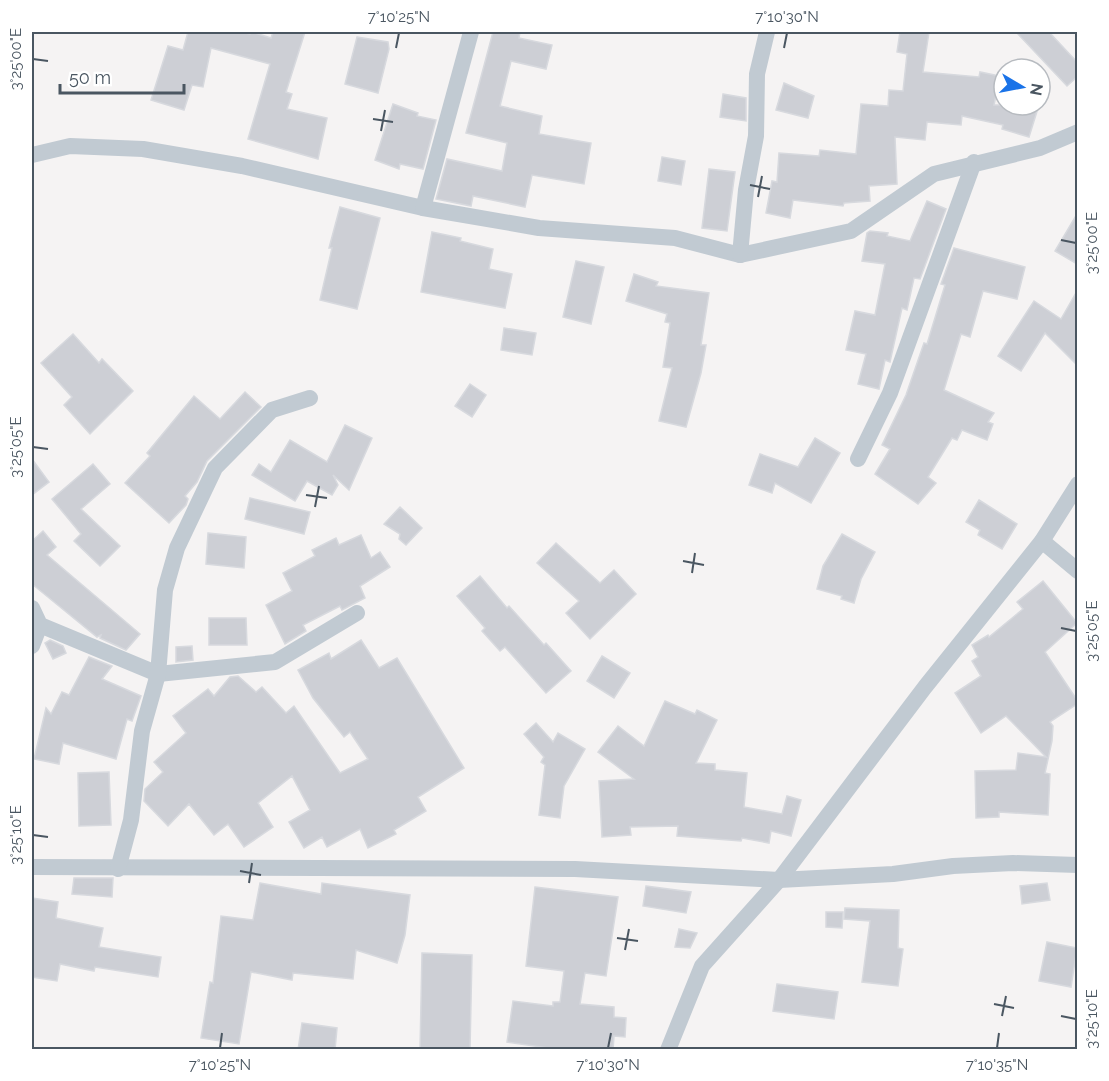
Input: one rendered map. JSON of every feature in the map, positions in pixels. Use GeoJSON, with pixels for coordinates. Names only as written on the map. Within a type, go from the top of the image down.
{"type":"FeatureCollection","features":[{"type":"Feature","properties":{"kind":"street"},"geometry":{"type":"LineString","coordinates":[[423,208],[471,32]]}},
{"type":"Feature","properties":{"kind":"street"},"geometry":{"type":"LineString","coordinates":[[740,255],[746,189],[756,136],[757,74],[767,32]]}},
{"type":"Feature","properties":{"kind":"street"},"geometry":{"type":"LineString","coordinates":[[32,155],[69,146],[143,149],[242,166],[423,208],[539,228],[675,238],[740,255],[851,231],[934,174],[974,162],[1040,148],[1077,132]]}},
{"type":"Feature","properties":{"kind":"street"},"geometry":{"type":"LineString","coordinates":[[858,459],[890,393],[974,162]]}},
{"type":"Feature","properties":{"kind":"street"},"geometry":{"type":"LineString","coordinates":[[118,869],[131,820],[142,731],[158,674],[165,590],[177,548],[215,468],[272,410],[310,398]]}},
{"type":"Feature","properties":{"kind":"street"},"geometry":{"type":"LineString","coordinates":[[668,1050],[702,966],[778,880],[925,687],[1042,541],[1077,484]]}},
{"type":"Feature","properties":{"kind":"street"},"geometry":{"type":"LineString","coordinates":[[1042,541],[1077,571]]}},
{"type":"Feature","properties":{"kind":"street"},"geometry":{"type":"LineString","coordinates":[[32,608],[40,625],[158,674],[275,662],[357,613]]}},
{"type":"Feature","properties":{"kind":"street"},"geometry":{"type":"LineString","coordinates":[[32,646],[40,625]]}},
{"type":"Feature","properties":{"kind":"street"},"geometry":{"type":"LineString","coordinates":[[32,867],[575,869],[778,880],[893,874],[953,866],[1013,863],[1077,864]]}},
{"type":"Feature","properties":{"kind":"building"},"geometry":{"type":"Polygon","coordinates":[[[188,32],[250,34],[252,32],[271,38],[273,32],[305,32],[286,92],[292,94],[287,109],[327,118],[318,159],[248,139],[270,64],[211,48],[203,87],[192,85],[184,110],[151,100],[168,46],[183,50],[188,32]]]}},
{"type":"Feature","properties":{"kind":"building"},"geometry":{"type":"Polygon","coordinates":[[[493,32],[520,32],[519,38],[552,45],[546,69],[511,61],[500,106],[542,116],[539,134],[591,143],[584,184],[532,175],[525,207],[473,196],[471,206],[436,199],[447,159],[502,171],[507,143],[466,133],[493,32]]]}},
{"type":"Feature","properties":{"kind":"building"},"geometry":{"type":"Polygon","coordinates":[[[900,32],[929,32],[923,72],[979,77],[980,72],[992,74],[992,117],[1035,117],[1029,137],[1002,129],[1003,125],[962,116],[961,125],[927,122],[925,140],[895,137],[897,184],[869,186],[870,201],[844,203],[843,206],[793,200],[790,218],[766,213],[772,181],[777,182],[779,153],[819,156],[820,150],[856,154],[861,104],[888,106],[889,90],[903,91],[907,54],[897,52],[900,32]]]}},
{"type":"Feature","properties":{"kind":"building"},"geometry":{"type":"Polygon","coordinates":[[[1016,32],[1049,32],[1077,62],[1077,77],[1067,86],[1052,70],[1052,57],[1040,57],[1016,32]]]}},
{"type":"Feature","properties":{"kind":"building"},"geometry":{"type":"Polygon","coordinates":[[[357,37],[388,42],[389,49],[378,93],[345,84],[357,37]]]}},
{"type":"Feature","properties":{"kind":"building"},"geometry":{"type":"Polygon","coordinates":[[[784,83],[814,96],[808,118],[776,110],[784,83]]]}},
{"type":"Feature","properties":{"kind":"building"},"geometry":{"type":"Polygon","coordinates":[[[723,94],[746,98],[746,121],[720,117],[723,94]]]}},
{"type":"Feature","properties":{"kind":"building"},"geometry":{"type":"Polygon","coordinates":[[[393,104],[418,113],[417,116],[436,120],[423,169],[400,164],[399,169],[375,160],[393,104]]]}},
{"type":"Feature","properties":{"kind":"building"},"geometry":{"type":"Polygon","coordinates":[[[662,157],[685,161],[681,185],[658,181],[662,157]]]}},
{"type":"Feature","properties":{"kind":"building"},"geometry":{"type":"Polygon","coordinates":[[[709,169],[735,172],[727,231],[702,228],[709,169]]]}},
{"type":"Feature","properties":{"kind":"building"},"geometry":{"type":"Polygon","coordinates":[[[927,201],[946,209],[920,279],[914,278],[907,310],[902,308],[890,362],[885,360],[879,389],[858,384],[866,354],[846,350],[855,311],[875,315],[885,264],[862,261],[867,233],[870,231],[888,233],[887,236],[910,241],[927,201]]]}},
{"type":"Feature","properties":{"kind":"building"},"geometry":{"type":"Polygon","coordinates":[[[340,207],[380,218],[357,309],[320,300],[332,248],[329,248],[340,207]]]}},
{"type":"Feature","properties":{"kind":"building"},"geometry":{"type":"Polygon","coordinates":[[[1077,214],[1077,264],[1055,251],[1077,214]]]}},
{"type":"Feature","properties":{"kind":"building"},"geometry":{"type":"Polygon","coordinates":[[[432,232],[461,238],[460,241],[493,249],[489,269],[512,274],[505,308],[421,292],[432,232]]]}},
{"type":"Feature","properties":{"kind":"building"},"geometry":{"type":"Polygon","coordinates":[[[954,248],[1025,267],[1017,299],[983,291],[970,337],[961,334],[944,390],[994,413],[988,422],[993,424],[987,440],[962,430],[957,440],[952,438],[928,477],[936,483],[918,504],[875,474],[890,449],[882,445],[906,395],[924,343],[927,344],[945,285],[941,284],[954,248]]]}},
{"type":"Feature","properties":{"kind":"building"},"geometry":{"type":"Polygon","coordinates":[[[576,261],[604,267],[591,324],[563,317],[576,261]]]}},
{"type":"Feature","properties":{"kind":"building"},"geometry":{"type":"Polygon","coordinates":[[[634,274],[658,282],[656,286],[709,293],[701,345],[706,345],[686,427],[659,421],[672,368],[663,367],[670,323],[665,322],[667,314],[626,301],[634,274]]]}},
{"type":"Feature","properties":{"kind":"building"},"geometry":{"type":"Polygon","coordinates":[[[1077,291],[1077,365],[1045,333],[1021,371],[998,356],[1034,301],[1061,319],[1077,291]]]}},
{"type":"Feature","properties":{"kind":"building"},"geometry":{"type":"Polygon","coordinates":[[[504,328],[536,333],[532,355],[501,350],[504,328]]]}},
{"type":"Feature","properties":{"kind":"building"},"geometry":{"type":"Polygon","coordinates":[[[73,334],[99,363],[102,359],[133,391],[90,434],[64,405],[72,397],[41,363],[73,334]]]}},
{"type":"Feature","properties":{"kind":"building"},"geometry":{"type":"Polygon","coordinates":[[[470,384],[486,395],[472,417],[455,406],[470,384]]]}},
{"type":"Feature","properties":{"kind":"building"},"geometry":{"type":"Polygon","coordinates":[[[245,392],[261,407],[207,461],[197,482],[185,496],[188,499],[186,505],[169,523],[125,483],[150,456],[147,453],[194,396],[220,419],[245,392]]]}},
{"type":"Feature","properties":{"kind":"building"},"geometry":{"type":"Polygon","coordinates":[[[345,425],[372,438],[349,490],[333,475],[338,485],[332,495],[307,481],[295,501],[252,475],[259,464],[271,472],[290,440],[327,462],[345,425]]]}},
{"type":"Feature","properties":{"kind":"building"},"geometry":{"type":"Polygon","coordinates":[[[815,438],[840,453],[811,503],[775,483],[772,493],[749,485],[760,454],[798,467],[815,438]]]}},
{"type":"Feature","properties":{"kind":"building"},"geometry":{"type":"Polygon","coordinates":[[[32,459],[49,482],[32,495],[32,459]]]}},
{"type":"Feature","properties":{"kind":"building"},"geometry":{"type":"Polygon","coordinates":[[[93,464],[110,484],[81,509],[120,546],[100,566],[74,541],[81,534],[52,499],[93,464]]]}},
{"type":"Feature","properties":{"kind":"building"},"geometry":{"type":"Polygon","coordinates":[[[250,498],[310,512],[304,534],[245,519],[250,498]]]}},
{"type":"Feature","properties":{"kind":"building"},"geometry":{"type":"Polygon","coordinates":[[[979,500],[1017,524],[1002,549],[978,535],[980,530],[966,522],[979,500]]]}},
{"type":"Feature","properties":{"kind":"building"},"geometry":{"type":"Polygon","coordinates":[[[400,507],[422,528],[406,545],[399,539],[400,534],[384,524],[400,507]]]}},
{"type":"Feature","properties":{"kind":"building"},"geometry":{"type":"Polygon","coordinates":[[[43,531],[56,547],[47,555],[140,634],[126,650],[100,638],[101,635],[97,637],[32,584],[32,541],[43,531]]]}},
{"type":"Feature","properties":{"kind":"building"},"geometry":{"type":"Polygon","coordinates":[[[208,533],[246,537],[244,568],[206,564],[208,533]]]}},
{"type":"Feature","properties":{"kind":"building"},"geometry":{"type":"Polygon","coordinates":[[[842,534],[875,552],[861,579],[854,603],[841,599],[842,596],[817,589],[823,566],[842,534]]]}},
{"type":"Feature","properties":{"kind":"building"},"geometry":{"type":"Polygon","coordinates":[[[361,535],[371,558],[380,552],[390,567],[360,586],[365,598],[342,610],[340,606],[303,625],[306,631],[285,644],[266,605],[292,591],[283,573],[315,556],[312,550],[336,538],[339,545],[361,535]]]}},
{"type":"Feature","properties":{"kind":"building"},"geometry":{"type":"Polygon","coordinates":[[[556,543],[600,583],[614,570],[636,594],[590,639],[566,613],[579,601],[537,563],[556,543]]]}},
{"type":"Feature","properties":{"kind":"building"},"geometry":{"type":"Polygon","coordinates":[[[480,576],[507,608],[509,606],[571,671],[546,693],[505,647],[500,651],[482,631],[485,628],[457,596],[480,576]]]}},
{"type":"Feature","properties":{"kind":"building"},"geometry":{"type":"Polygon","coordinates":[[[1043,581],[1077,623],[1045,652],[1077,700],[1077,704],[1050,722],[1053,726],[1052,741],[1045,773],[1050,774],[1048,815],[999,812],[999,817],[976,818],[975,771],[1016,770],[1018,753],[1046,757],[1006,716],[981,733],[955,693],[981,676],[972,661],[978,657],[972,645],[988,635],[989,637],[1023,609],[1017,602],[1043,581]]]}},
{"type":"Feature","properties":{"kind":"building"},"geometry":{"type":"Polygon","coordinates":[[[209,618],[246,618],[247,645],[209,645],[209,618]]]}},
{"type":"Feature","properties":{"kind":"building"},"geometry":{"type":"Polygon","coordinates":[[[50,640],[63,646],[66,653],[53,659],[45,643],[50,640]]]}},
{"type":"Feature","properties":{"kind":"building"},"geometry":{"type":"Polygon","coordinates":[[[361,640],[379,668],[397,658],[464,768],[418,797],[426,811],[394,830],[396,834],[368,848],[360,829],[327,847],[322,837],[304,848],[289,822],[310,810],[292,776],[258,803],[273,827],[244,847],[228,824],[214,835],[189,804],[168,826],[144,801],[145,789],[163,772],[154,762],[186,733],[173,716],[208,689],[214,696],[230,677],[238,676],[256,692],[262,687],[286,713],[294,706],[340,773],[368,759],[350,732],[344,737],[313,698],[298,670],[329,653],[331,659],[361,640]]]}},
{"type":"Feature","properties":{"kind":"building"},"geometry":{"type":"Polygon","coordinates":[[[192,646],[193,660],[176,662],[176,647],[192,646]]]}},
{"type":"Feature","properties":{"kind":"building"},"geometry":{"type":"Polygon","coordinates":[[[602,656],[630,673],[614,698],[587,681],[602,656]]]}},
{"type":"Feature","properties":{"kind":"building"},"geometry":{"type":"Polygon","coordinates":[[[89,657],[112,666],[102,679],[141,696],[132,721],[127,719],[116,759],[63,743],[59,764],[34,759],[46,708],[51,714],[62,692],[69,695],[89,657]]]}},
{"type":"Feature","properties":{"kind":"building"},"geometry":{"type":"Polygon","coordinates":[[[665,701],[695,714],[697,710],[717,720],[696,763],[715,764],[715,770],[747,773],[744,807],[782,814],[787,796],[801,800],[791,836],[771,831],[769,843],[742,838],[741,841],[677,836],[678,826],[630,827],[631,835],[602,837],[599,781],[634,779],[598,752],[618,726],[644,746],[665,701]]]}},
{"type":"Feature","properties":{"kind":"building"},"geometry":{"type":"Polygon","coordinates":[[[536,723],[553,742],[558,733],[585,749],[564,786],[560,818],[539,815],[545,765],[541,762],[544,757],[524,734],[536,723]]]}},
{"type":"Feature","properties":{"kind":"building"},"geometry":{"type":"Polygon","coordinates":[[[109,772],[111,825],[79,826],[78,773],[109,772]]]}},
{"type":"Feature","properties":{"kind":"building"},"geometry":{"type":"Polygon","coordinates":[[[74,878],[113,878],[112,897],[72,894],[74,878]]]}},
{"type":"Feature","properties":{"kind":"building"},"geometry":{"type":"Polygon","coordinates":[[[260,883],[321,894],[322,883],[410,895],[405,935],[397,963],[356,950],[353,979],[293,973],[292,980],[251,972],[239,1044],[201,1038],[210,982],[213,983],[221,916],[253,920],[260,883]]]}},
{"type":"Feature","properties":{"kind":"building"},"geometry":{"type":"Polygon","coordinates":[[[1047,883],[1050,900],[1022,904],[1020,886],[1047,883]]]}},
{"type":"Feature","properties":{"kind":"building"},"geometry":{"type":"Polygon","coordinates":[[[646,886],[691,892],[686,913],[643,906],[646,886]]]}},
{"type":"Feature","properties":{"kind":"building"},"geometry":{"type":"Polygon","coordinates":[[[535,887],[618,897],[606,976],[585,973],[580,1004],[614,1007],[614,1017],[626,1018],[625,1037],[614,1036],[613,1050],[562,1050],[507,1042],[513,1001],[553,1006],[553,1002],[560,1002],[564,971],[526,966],[535,887]]]}},
{"type":"Feature","properties":{"kind":"building"},"geometry":{"type":"Polygon","coordinates":[[[32,898],[58,902],[56,918],[103,928],[99,947],[161,957],[158,977],[95,967],[94,971],[60,964],[57,981],[32,977],[32,898]]]}},
{"type":"Feature","properties":{"kind":"building"},"geometry":{"type":"Polygon","coordinates":[[[845,908],[899,910],[898,948],[903,949],[898,986],[862,982],[870,921],[844,919],[845,908]]]}},
{"type":"Feature","properties":{"kind":"building"},"geometry":{"type":"Polygon","coordinates":[[[826,912],[843,912],[842,928],[826,927],[826,912]]]}},
{"type":"Feature","properties":{"kind":"building"},"geometry":{"type":"Polygon","coordinates":[[[679,929],[697,933],[690,948],[675,947],[679,929]]]}},
{"type":"Feature","properties":{"kind":"building"},"geometry":{"type":"Polygon","coordinates":[[[1047,942],[1077,948],[1071,987],[1039,981],[1047,942]]]}},
{"type":"Feature","properties":{"kind":"building"},"geometry":{"type":"Polygon","coordinates":[[[422,953],[472,955],[470,1050],[420,1050],[422,953]]]}},
{"type":"Feature","properties":{"kind":"building"},"geometry":{"type":"Polygon","coordinates":[[[777,984],[838,992],[834,1019],[773,1011],[777,984]]]}},
{"type":"Feature","properties":{"kind":"building"},"geometry":{"type":"Polygon","coordinates":[[[302,1023],[337,1028],[335,1050],[298,1050],[302,1023]]]}}]}
